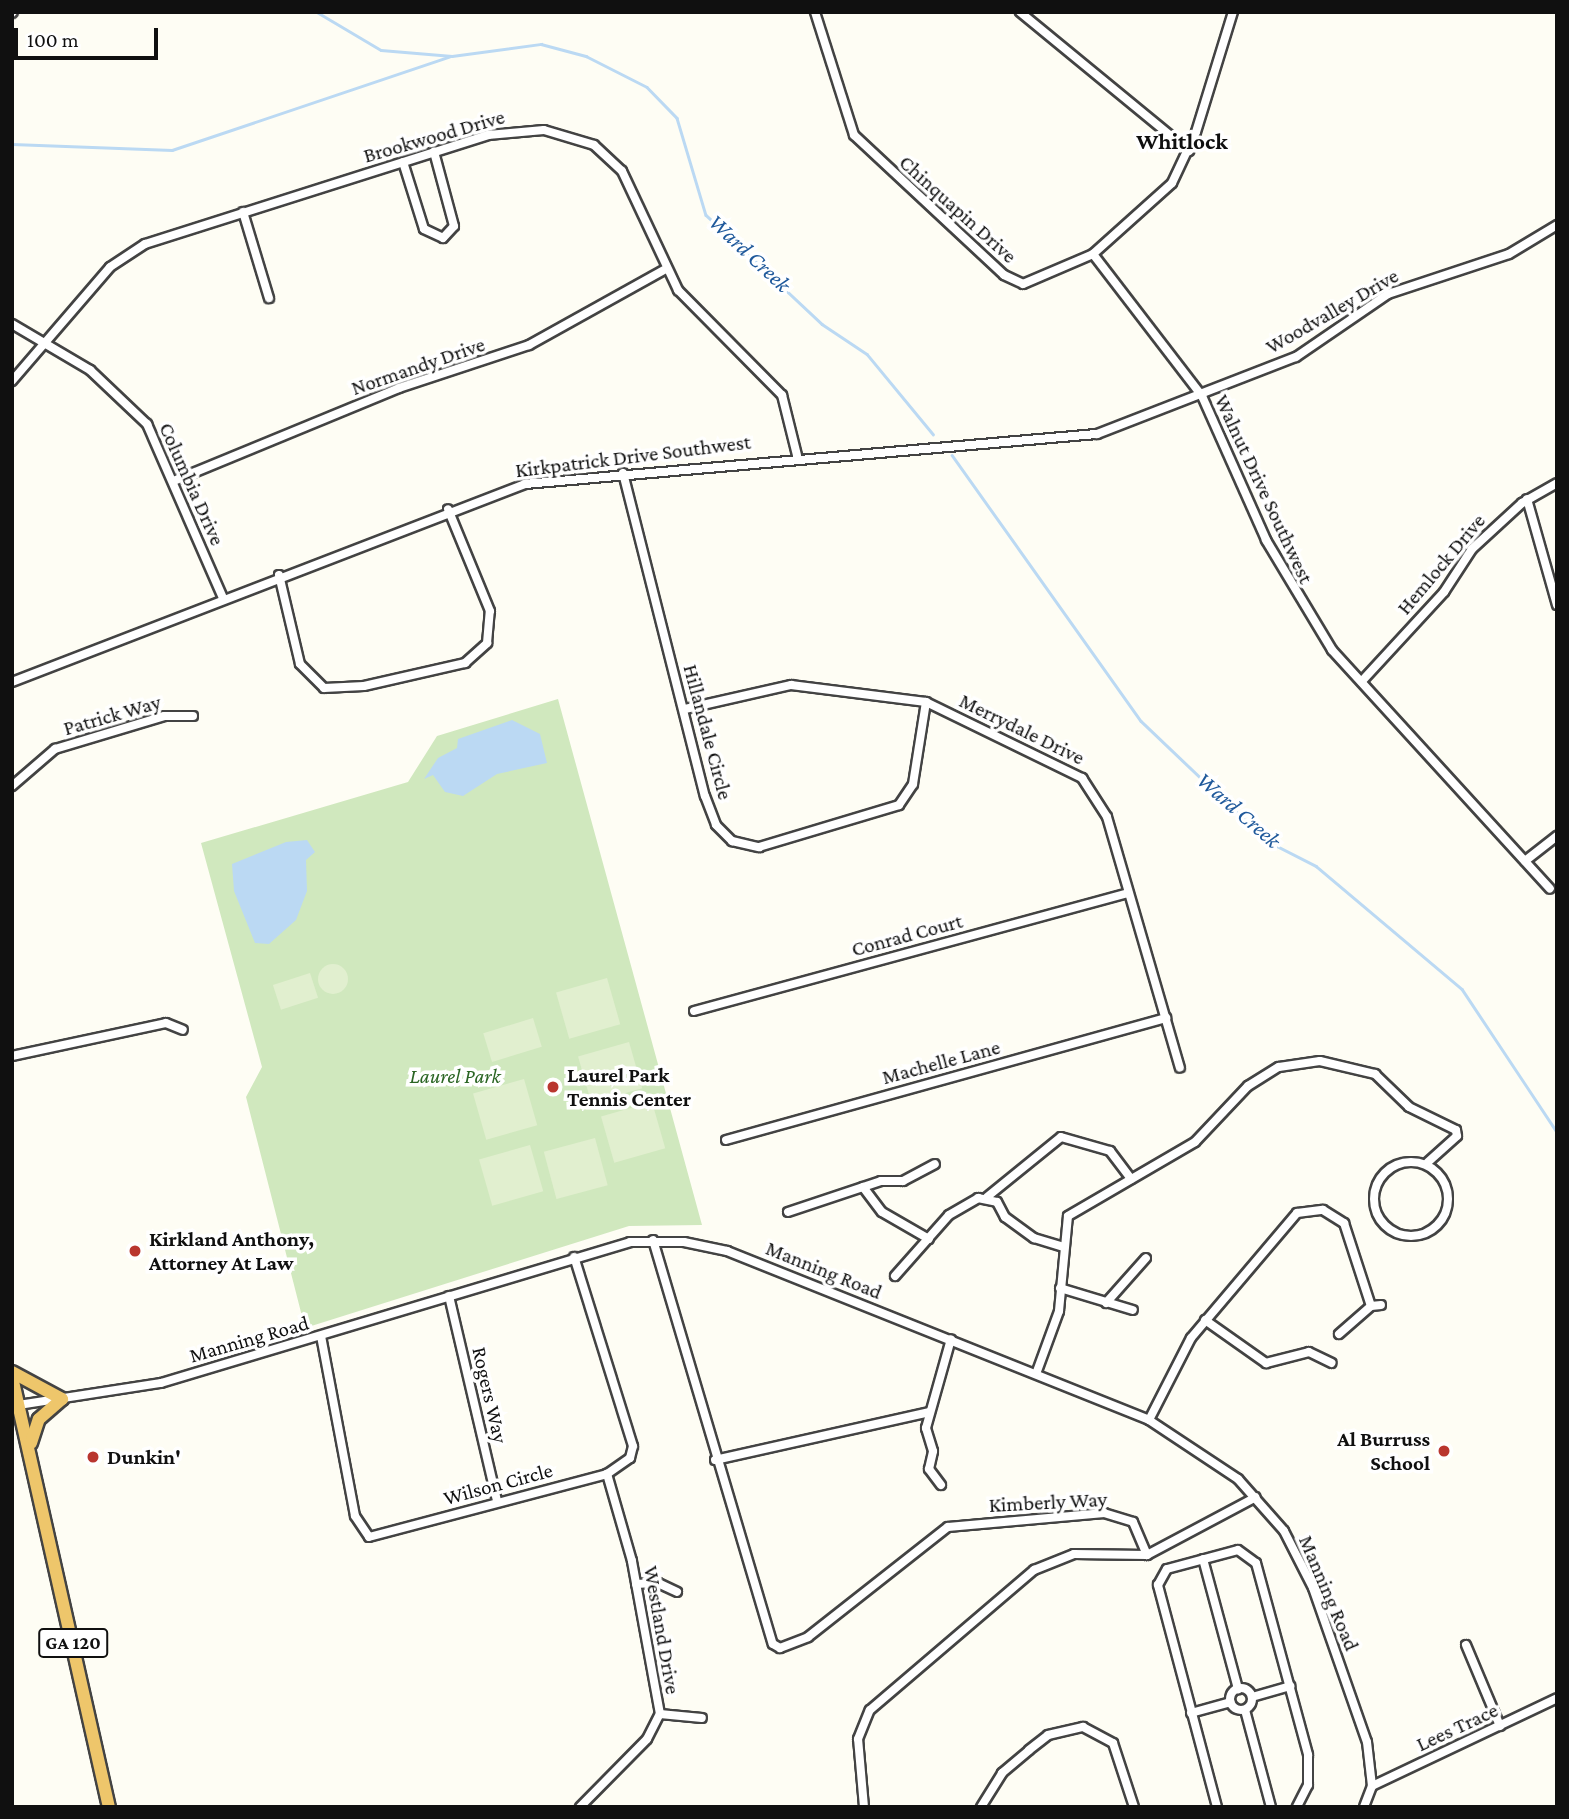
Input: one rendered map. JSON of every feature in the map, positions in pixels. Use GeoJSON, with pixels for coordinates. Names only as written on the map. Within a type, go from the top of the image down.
{"type":"FeatureCollection","features":[{"type":"Feature","properties":{"kind":"highway"},"geometry":{"type":"LineString","coordinates":[[12,1375],[62,1399],[39,1419],[31,1443]]}},
{"type":"Feature","properties":{"kind":"highway","name":"GA 120"},"geometry":{"type":"LineString","coordinates":[[12,1375],[16,1406],[31,1443],[109,1807]]}},
{"type":"Feature","properties":{"kind":"street","name":"Chinquapin Drive"},"geometry":{"type":"LineString","coordinates":[[815,12],[854,135],[1004,275],[1034,283],[1093,254],[1165,193],[1189,151],[1233,12]]}},
{"type":"Feature","properties":{"kind":"street"},"geometry":{"type":"LineString","coordinates":[[1020,12],[1189,151]]}},
{"type":"Feature","properties":{"kind":"street","name":"Brookwood Drive"},"geometry":{"type":"LineString","coordinates":[[12,381],[124,257],[145,244],[434,152],[509,131],[544,130],[594,145],[631,186],[664,270],[711,329],[782,395],[797,455]]}},
{"type":"Feature","properties":{"kind":"street"},"geometry":{"type":"LineString","coordinates":[[403,162],[424,229],[443,238],[454,226],[434,152]]}},
{"type":"Feature","properties":{"kind":"street"},"geometry":{"type":"LineString","coordinates":[[243,212],[269,298]]}},
{"type":"Feature","properties":{"kind":"street","name":"Woodvalley Drive"},"geometry":{"type":"LineString","coordinates":[[1202,397],[1296,357],[1396,290],[1509,254],[1557,225]]}},
{"type":"Feature","properties":{"kind":"street","name":"Walnut Drive Southwest"},"geometry":{"type":"LineString","coordinates":[[1093,254],[1202,397],[1299,603],[1363,681],[1550,889]]}},
{"type":"Feature","properties":{"kind":"street","name":"Normandy Drive"},"geometry":{"type":"LineString","coordinates":[[176,480],[399,388],[529,345],[664,270]]}},
{"type":"Feature","properties":{"kind":"street","name":"Columbia Drive"},"geometry":{"type":"LineString","coordinates":[[12,324],[122,395],[147,424],[176,480],[223,598]]}},
{"type":"Feature","properties":{"kind":"street","name":"Kirkpatrick Drive Southwest"},"geometry":{"type":"LineString","coordinates":[[12,682],[448,509],[526,484],[797,455],[1097,433],[1202,397]]}},
{"type":"Feature","properties":{"kind":"street","name":"Hillandale Circle"},"geometry":{"type":"LineString","coordinates":[[623,473],[633,532],[716,825],[732,841],[759,847],[899,805],[913,784],[926,702]]}},
{"type":"Feature","properties":{"kind":"street","name":"Hemlock Drive"},"geometry":{"type":"LineString","coordinates":[[1363,681],[1444,592],[1472,549],[1527,499],[1557,483]]}},
{"type":"Feature","properties":{"kind":"street"},"geometry":{"type":"LineString","coordinates":[[1527,499],[1557,605]]}},
{"type":"Feature","properties":{"kind":"street"},"geometry":{"type":"LineString","coordinates":[[279,575],[300,664],[324,688],[364,686],[465,663],[483,651],[492,625],[448,509]]}},
{"type":"Feature","properties":{"kind":"street","name":"Merrydale Drive"},"geometry":{"type":"LineString","coordinates":[[685,709],[791,685],[926,702],[1094,787],[1180,1068]]}},
{"type":"Feature","properties":{"kind":"street","name":"Patrick Way"},"geometry":{"type":"LineString","coordinates":[[12,786],[55,749],[164,716],[193,716]]}},
{"type":"Feature","properties":{"kind":"street"},"geometry":{"type":"LineString","coordinates":[[1525,861],[1557,836]]}},
{"type":"Feature","properties":{"kind":"street","name":"Conrad Court"},"geometry":{"type":"LineString","coordinates":[[694,1011],[1128,893]]}},
{"type":"Feature","properties":{"kind":"street","name":"Machelle Lane"},"geometry":{"type":"LineString","coordinates":[[726,1140],[1166,1018]]}},
{"type":"Feature","properties":{"kind":"street"},"geometry":{"type":"LineString","coordinates":[[12,1056],[166,1023],[183,1030]]}},
{"type":"Feature","properties":{"kind":"street"},"geometry":{"type":"LineString","coordinates":[[1036,1374],[1056,1322],[1062,1246],[1074,1210],[1195,1142],[1248,1086],[1279,1067],[1320,1061],[1375,1074],[1409,1107],[1452,1125],[1457,1136],[1429,1162],[1390,1170],[1376,1187],[1388,1231],[1400,1238],[1424,1232],[1447,1210],[1446,1189],[1429,1162]]}},
{"type":"Feature","properties":{"kind":"street"},"geometry":{"type":"LineString","coordinates":[[895,1276],[960,1205],[987,1197],[1060,1138],[1110,1151],[1131,1179]]}},
{"type":"Feature","properties":{"kind":"street"},"geometry":{"type":"LineString","coordinates":[[788,1212],[863,1187],[903,1181],[935,1164]]}},
{"type":"Feature","properties":{"kind":"street"},"geometry":{"type":"LineString","coordinates":[[863,1187],[882,1213],[929,1239]]}},
{"type":"Feature","properties":{"kind":"street"},"geometry":{"type":"LineString","coordinates":[[987,1197],[1034,1238],[1062,1246]]}},
{"type":"Feature","properties":{"kind":"street"},"geometry":{"type":"LineString","coordinates":[[1149,1420],[1205,1320],[1297,1213],[1323,1210],[1344,1223],[1357,1250],[1376,1305],[1339,1334]]}},
{"type":"Feature","properties":{"kind":"street"},"geometry":{"type":"LineString","coordinates":[[653,1240],[715,1460],[930,1412]]}},
{"type":"Feature","properties":{"kind":"street","name":"Manning Road"},"geometry":{"type":"LineString","coordinates":[[16,1406],[161,1383],[574,1257],[653,1240],[727,1251],[1149,1420],[1205,1452],[1256,1497],[1284,1531],[1312,1588],[1367,1742],[1372,1786],[1364,1807]]}},
{"type":"Feature","properties":{"kind":"street","name":"Wilson Circle"},"geometry":{"type":"LineString","coordinates":[[321,1336],[355,1516],[369,1537],[607,1474],[630,1458],[633,1446],[574,1257]]}},
{"type":"Feature","properties":{"kind":"street"},"geometry":{"type":"LineString","coordinates":[[1107,1303],[1146,1258]]}},
{"type":"Feature","properties":{"kind":"street"},"geometry":{"type":"LineString","coordinates":[[1060,1288],[1133,1310]]}},
{"type":"Feature","properties":{"kind":"street","name":"Rogers Way"},"geometry":{"type":"LineString","coordinates":[[449,1296],[497,1502]]}},
{"type":"Feature","properties":{"kind":"street"},"geometry":{"type":"LineString","coordinates":[[1205,1320],[1266,1363],[1309,1352],[1332,1363]]}},
{"type":"Feature","properties":{"kind":"street"},"geometry":{"type":"LineString","coordinates":[[941,1485],[929,1469],[930,1412],[951,1339]]}},
{"type":"Feature","properties":{"kind":"street","name":"Kimberly Way"},"geometry":{"type":"LineString","coordinates":[[715,1460],[760,1613],[780,1648],[808,1637],[948,1527],[1104,1513],[1132,1522],[1147,1555]]}},
{"type":"Feature","properties":{"kind":"street","name":"Westland Drive"},"geometry":{"type":"LineString","coordinates":[[580,1807],[647,1740],[660,1714],[636,1584],[607,1474]]}},
{"type":"Feature","properties":{"kind":"street"},"geometry":{"type":"LineString","coordinates":[[864,1807],[858,1739],[870,1710],[1034,1570],[1074,1553],[1147,1555],[1256,1497]]}},
{"type":"Feature","properties":{"kind":"street"},"geometry":{"type":"LineString","coordinates":[[1217,1807],[1158,1585],[1167,1569],[1238,1550],[1254,1558],[1310,1768],[1297,1807]]}},
{"type":"Feature","properties":{"kind":"street"},"geometry":{"type":"LineString","coordinates":[[1203,1559],[1238,1689],[1231,1702]]}},
{"type":"Feature","properties":{"kind":"street"},"geometry":{"type":"LineString","coordinates":[[636,1584],[658,1583],[677,1592]]}},
{"type":"Feature","properties":{"kind":"street"},"geometry":{"type":"LineString","coordinates":[[1466,1645],[1500,1726]]}},
{"type":"Feature","properties":{"kind":"street"},"geometry":{"type":"LineString","coordinates":[[1271,1807],[1245,1710],[1252,1697],[1290,1686]]}},
{"type":"Feature","properties":{"kind":"street"},"geometry":{"type":"LineString","coordinates":[[1238,1689],[1252,1697]]}},
{"type":"Feature","properties":{"kind":"street","name":"Lees Trace"},"geometry":{"type":"LineString","coordinates":[[1372,1786],[1557,1698]]}},
{"type":"Feature","properties":{"kind":"street"},"geometry":{"type":"LineString","coordinates":[[1191,1713],[1231,1702],[1245,1710]]}},
{"type":"Feature","properties":{"kind":"street"},"geometry":{"type":"LineString","coordinates":[[660,1714],[702,1718]]}},
{"type":"Feature","properties":{"kind":"street"},"geometry":{"type":"LineString","coordinates":[[981,1807],[1002,1773],[1048,1735],[1083,1727],[1113,1743],[1134,1807]]}},
{"type":"Feature","properties":{"kind":"green space","name":"Laurel Park"},"geometry":{"type":"Polygon","coordinates":[[[558,699],[702,1225],[629,1226],[305,1328],[246,1097],[262,1067],[201,843],[408,782],[437,736],[558,699]]]}},
{"type":"Feature","properties":{"kind":"green space"},"geometry":{"type":"Polygon","coordinates":[[[333,964],[344,968],[348,979],[344,990],[333,994],[322,990],[318,979],[322,968],[333,964]]]}},
{"type":"Feature","properties":{"kind":"green space"},"geometry":{"type":"Polygon","coordinates":[[[310,973],[318,998],[281,1010],[273,985],[310,973]]]}},
{"type":"Feature","properties":{"kind":"green space"},"geometry":{"type":"Polygon","coordinates":[[[607,978],[620,1024],[569,1039],[556,993],[607,978]]]}},
{"type":"Feature","properties":{"kind":"green space"},"geometry":{"type":"Polygon","coordinates":[[[533,1018],[542,1047],[492,1062],[483,1033],[533,1018]]]}},
{"type":"Feature","properties":{"kind":"green space"},"geometry":{"type":"Polygon","coordinates":[[[629,1042],[642,1088],[591,1103],[578,1057],[629,1042]]]}},
{"type":"Feature","properties":{"kind":"green space"},"geometry":{"type":"Polygon","coordinates":[[[524,1079],[537,1125],[486,1140],[473,1094],[524,1079]]]}},
{"type":"Feature","properties":{"kind":"green space"},"geometry":{"type":"Polygon","coordinates":[[[652,1102],[665,1148],[614,1163],[601,1117],[652,1102]]]}},
{"type":"Feature","properties":{"kind":"green space"},"geometry":{"type":"Polygon","coordinates":[[[595,1138],[608,1185],[556,1199],[544,1152],[595,1138]]]}},
{"type":"Feature","properties":{"kind":"green space"},"geometry":{"type":"Polygon","coordinates":[[[530,1145],[543,1191],[492,1206],[479,1160],[530,1145]]]}},
{"type":"Feature","properties":{"kind":"water"},"geometry":{"type":"Polygon","coordinates":[[[512,720],[540,734],[547,763],[497,774],[463,796],[445,792],[433,775],[424,779],[438,758],[457,748],[458,739],[512,720]]]}},
{"type":"Feature","properties":{"kind":"water"},"geometry":{"type":"Polygon","coordinates":[[[307,840],[315,852],[306,860],[307,891],[296,920],[269,944],[255,943],[234,891],[232,864],[286,842],[307,840]]]}},
{"type":"Feature","properties":{"kind":"waterway","name":"Ward Creek"},"geometry":{"type":"LineString","coordinates":[[317,12],[381,50],[452,56],[541,44],[586,56],[647,87],[677,118],[706,215],[822,324],[867,354],[933,434]]}},
{"type":"Feature","properties":{"kind":"waterway"},"geometry":{"type":"LineString","coordinates":[[12,144],[172,150],[449,57]]}},
{"type":"Feature","properties":{"kind":"waterway","name":"Ward Creek"},"geometry":{"type":"LineString","coordinates":[[952,455],[1141,721],[1267,841],[1316,866],[1462,989],[1557,1132]]}},
{"type":"Feature","properties":{"kind":"place","name":"Laurel Park Tennis Center"},"geometry":{"type":"Point","coordinates":[553,1087]}},
{"type":"Feature","properties":{"kind":"place","name":"Kirkland Anthony, Attorney At Law"},"geometry":{"type":"Point","coordinates":[135,1251]}},
{"type":"Feature","properties":{"kind":"place","name":"Al Burruss School"},"geometry":{"type":"Point","coordinates":[1444,1451]}},
{"type":"Feature","properties":{"kind":"place","name":"Dunkin'"},"geometry":{"type":"Point","coordinates":[93,1457]}},
{"type":"Feature","properties":{"kind":"district","name":"Whitlock"},"geometry":{"type":"Point","coordinates":[1182,141]}}]}
